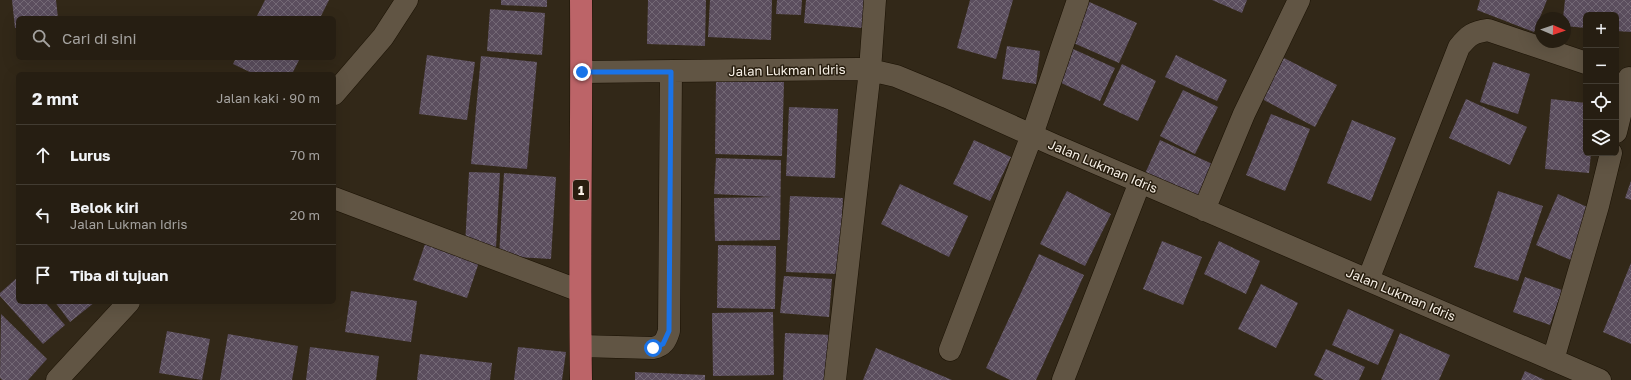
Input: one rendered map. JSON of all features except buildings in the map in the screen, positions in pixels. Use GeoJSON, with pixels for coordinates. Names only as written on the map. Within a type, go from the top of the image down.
{"type":"FeatureCollection","features":[{"type":"Feature","properties":{"kind":"highway","name":"1"},"geometry":{"type":"LineString","coordinates":[[581,0],[581,380]]}},
{"type":"Feature","properties":{"kind":"street"},"geometry":{"type":"LineString","coordinates":[[336,92],[383,37],[407,0]]}},
{"type":"Feature","properties":{"kind":"street"},"geometry":{"type":"LineString","coordinates":[[835,380],[870,70],[875,0]]}},
{"type":"Feature","properties":{"kind":"street"},"geometry":{"type":"LineString","coordinates":[[950,350],[1032,135],[1078,0]]}},
{"type":"Feature","properties":{"kind":"street"},"geometry":{"type":"LineString","coordinates":[[1204,210],[1244,114],[1299,0]]}},
{"type":"Feature","properties":{"kind":"street"},"geometry":{"type":"LineString","coordinates":[[1368,280],[1459,47],[1468,36],[1478,31],[1488,30],[1583,62]]}},
{"type":"Feature","properties":{"kind":"street","name":"Jalan Lukman Idris"},"geometry":{"type":"LineString","coordinates":[[582,72],[870,70],[896,76],[1600,380]]}},
{"type":"Feature","properties":{"kind":"street"},"geometry":{"type":"LineString","coordinates":[[581,346],[653,348],[663,344],[667,338],[669,323],[671,72]]}},
{"type":"Feature","properties":{"kind":"street"},"geometry":{"type":"LineString","coordinates":[[1618,120],[1627,75]]}},
{"type":"Feature","properties":{"kind":"street"},"geometry":{"type":"LineString","coordinates":[[1553,360],[1598,206],[1610,156]]}},
{"type":"Feature","properties":{"kind":"street"},"geometry":{"type":"LineString","coordinates":[[1062,380],[1140,182]]}},
{"type":"Feature","properties":{"kind":"street"},"geometry":{"type":"LineString","coordinates":[[336,199],[580,291]]}},
{"type":"Feature","properties":{"kind":"street"},"geometry":{"type":"LineString","coordinates":[[58,380],[127,304]]}},
{"type":"Feature","properties":{"kind":"route"},"geometry":{"type":"LineString","coordinates":[[582,72],[671,72],[669,331],[663,344],[659,347],[653,348]]}}]}
